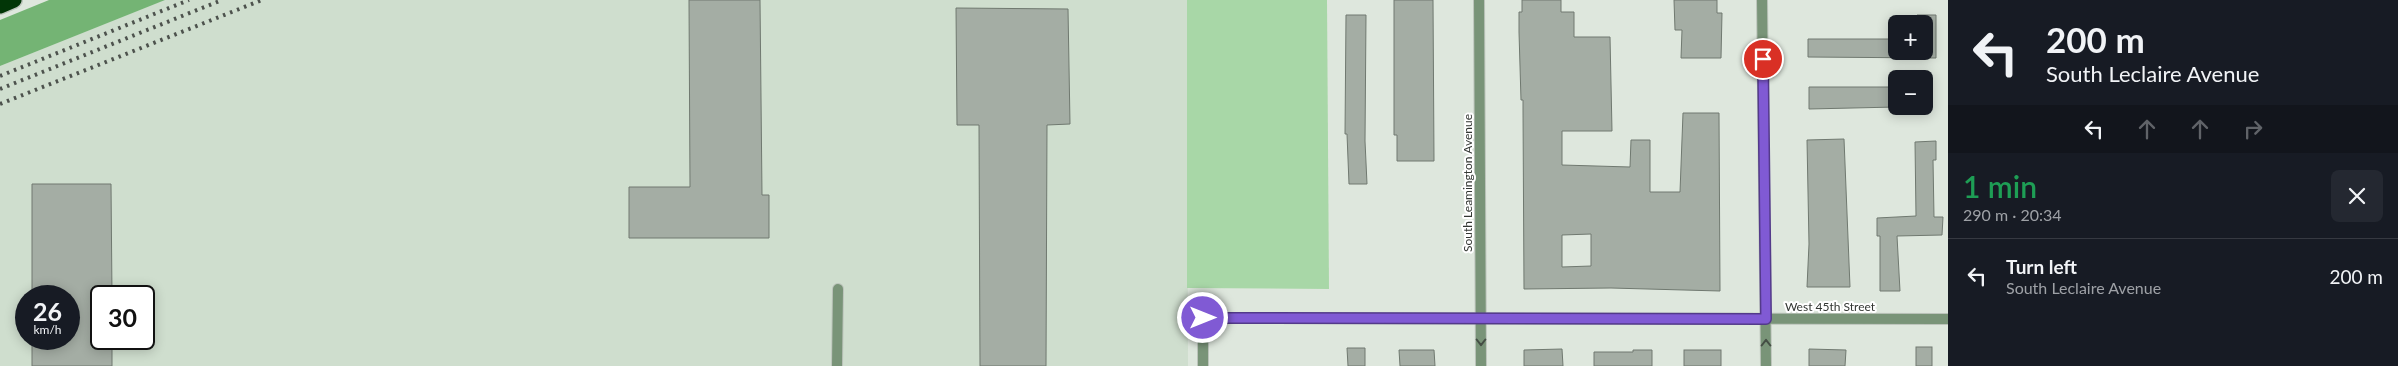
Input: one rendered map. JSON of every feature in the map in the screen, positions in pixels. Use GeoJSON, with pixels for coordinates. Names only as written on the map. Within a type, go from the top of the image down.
{"type":"FeatureCollection","features":[{"type":"Feature","properties":{"kind":"highway"},"geometry":{"type":"LineString","coordinates":[[0,6],[14,0]]}},
{"type":"Feature","properties":{"kind":"street","name":"South Leamington Avenue"},"geometry":{"type":"LineString","coordinates":[[1479,0],[1481,366]]}},
{"type":"Feature","properties":{"kind":"street"},"geometry":{"type":"LineString","coordinates":[[1762,0],[1766,366]]}},
{"type":"Feature","properties":{"kind":"street"},"geometry":{"type":"LineString","coordinates":[[837,366],[838,289]]}},
{"type":"Feature","properties":{"kind":"street","name":"West 45th Street"},"geometry":{"type":"LineString","coordinates":[[1203,366],[1203,318],[1948,319]]}},
{"type":"Feature","properties":{"kind":"shaded area"},"geometry":{"type":"Polygon","coordinates":[[[164,0],[1187,0],[1188,366],[0,366],[0,66],[164,0]]]}},
{"type":"Feature","properties":{"kind":"green space"},"geometry":{"type":"Polygon","coordinates":[[[49,0],[165,0],[0,66],[0,20],[49,0]]]}},
{"type":"Feature","properties":{"kind":"green space"},"geometry":{"type":"Polygon","coordinates":[[[1187,0],[1327,0],[1329,289],[1187,288],[1187,0]]]}},
{"type":"Feature","properties":{"kind":"building"},"geometry":{"type":"Polygon","coordinates":[[[689,0],[760,0],[762,195],[769,195],[769,238],[629,238],[629,187],[690,187],[689,0]]]}},
{"type":"Feature","properties":{"kind":"building"},"geometry":{"type":"Polygon","coordinates":[[[1394,0],[1433,0],[1434,161],[1397,161],[1397,135],[1394,135],[1394,0]]]}},
{"type":"Feature","properties":{"kind":"building"},"geometry":{"type":"Polygon","coordinates":[[[1522,0],[1561,0],[1561,12],[1574,12],[1574,37],[1610,37],[1612,131],[1562,131],[1562,165],[1630,167],[1631,140],[1650,140],[1650,192],[1680,192],[1683,113],[1719,113],[1720,291],[1611,288],[1524,289],[1523,100],[1521,100],[1519,32],[1519,12],[1522,12],[1522,0]],[[1591,234],[1562,235],[1562,267],[1591,266],[1591,234]]]}},
{"type":"Feature","properties":{"kind":"building"},"geometry":{"type":"Polygon","coordinates":[[[1674,0],[1717,0],[1717,13],[1722,13],[1721,58],[1681,58],[1682,30],[1675,30],[1674,0]]]}},
{"type":"Feature","properties":{"kind":"building"},"geometry":{"type":"Polygon","coordinates":[[[956,8],[1068,9],[1070,124],[1047,125],[1046,366],[980,366],[979,125],[957,125],[956,8]]]}},
{"type":"Feature","properties":{"kind":"building"},"geometry":{"type":"Polygon","coordinates":[[[1346,15],[1366,15],[1365,141],[1367,184],[1349,184],[1347,134],[1345,134],[1346,15]]]}},
{"type":"Feature","properties":{"kind":"building"},"geometry":{"type":"Polygon","coordinates":[[[1933,15],[1936,15],[1936,58],[1933,58],[1933,15]]]}},
{"type":"Feature","properties":{"kind":"building"},"geometry":{"type":"Polygon","coordinates":[[[1808,39],[1888,39],[1888,58],[1808,57],[1808,39]]]}},
{"type":"Feature","properties":{"kind":"building"},"geometry":{"type":"Polygon","coordinates":[[[1809,87],[1888,87],[1888,107],[1809,109],[1809,87]]]}},
{"type":"Feature","properties":{"kind":"building"},"geometry":{"type":"Polygon","coordinates":[[[1844,139],[1850,287],[1807,287],[1809,244],[1807,140],[1844,139]]]}},
{"type":"Feature","properties":{"kind":"building"},"geometry":{"type":"Polygon","coordinates":[[[1936,141],[1936,160],[1933,160],[1934,217],[1943,217],[1942,235],[1897,236],[1900,291],[1880,291],[1880,236],[1877,236],[1877,218],[1916,216],[1915,142],[1936,141]]]}},
{"type":"Feature","properties":{"kind":"building"},"geometry":{"type":"Polygon","coordinates":[[[32,184],[111,184],[112,285],[90,285],[90,350],[112,350],[112,366],[32,366],[32,350],[80,350],[80,285],[32,285],[32,184]]]}},
{"type":"Feature","properties":{"kind":"building"},"geometry":{"type":"Polygon","coordinates":[[[1916,347],[1932,347],[1932,366],[1916,366],[1916,347]]]}},
{"type":"Feature","properties":{"kind":"building"},"geometry":{"type":"Polygon","coordinates":[[[1347,348],[1365,348],[1365,366],[1348,366],[1347,348]]]}},
{"type":"Feature","properties":{"kind":"building"},"geometry":{"type":"Polygon","coordinates":[[[1562,349],[1563,366],[1524,366],[1524,350],[1562,349]]]}},
{"type":"Feature","properties":{"kind":"building"},"geometry":{"type":"Polygon","coordinates":[[[1809,349],[1846,350],[1845,366],[1809,366],[1809,349]]]}},
{"type":"Feature","properties":{"kind":"building"},"geometry":{"type":"Polygon","coordinates":[[[1399,350],[1434,350],[1435,366],[1400,366],[1399,350]]]}},
{"type":"Feature","properties":{"kind":"building"},"geometry":{"type":"Polygon","coordinates":[[[1633,350],[1652,350],[1652,366],[1594,366],[1594,352],[1633,352],[1633,350]]]}},
{"type":"Feature","properties":{"kind":"building"},"geometry":{"type":"Polygon","coordinates":[[[1684,350],[1721,350],[1721,366],[1684,366],[1684,350]]]}},
{"type":"Feature","properties":{"kind":"railway"},"geometry":{"type":"LineString","coordinates":[[0,76],[189,0]]}},
{"type":"Feature","properties":{"kind":"railway"},"geometry":{"type":"LineString","coordinates":[[0,89],[222,0]]}},
{"type":"Feature","properties":{"kind":"railway"},"geometry":{"type":"LineString","coordinates":[[0,104],[262,0]]}},
{"type":"Feature","properties":{"kind":"route"},"geometry":{"type":"LineString","coordinates":[[1203,318],[1766,319],[1763,59]]}}]}
